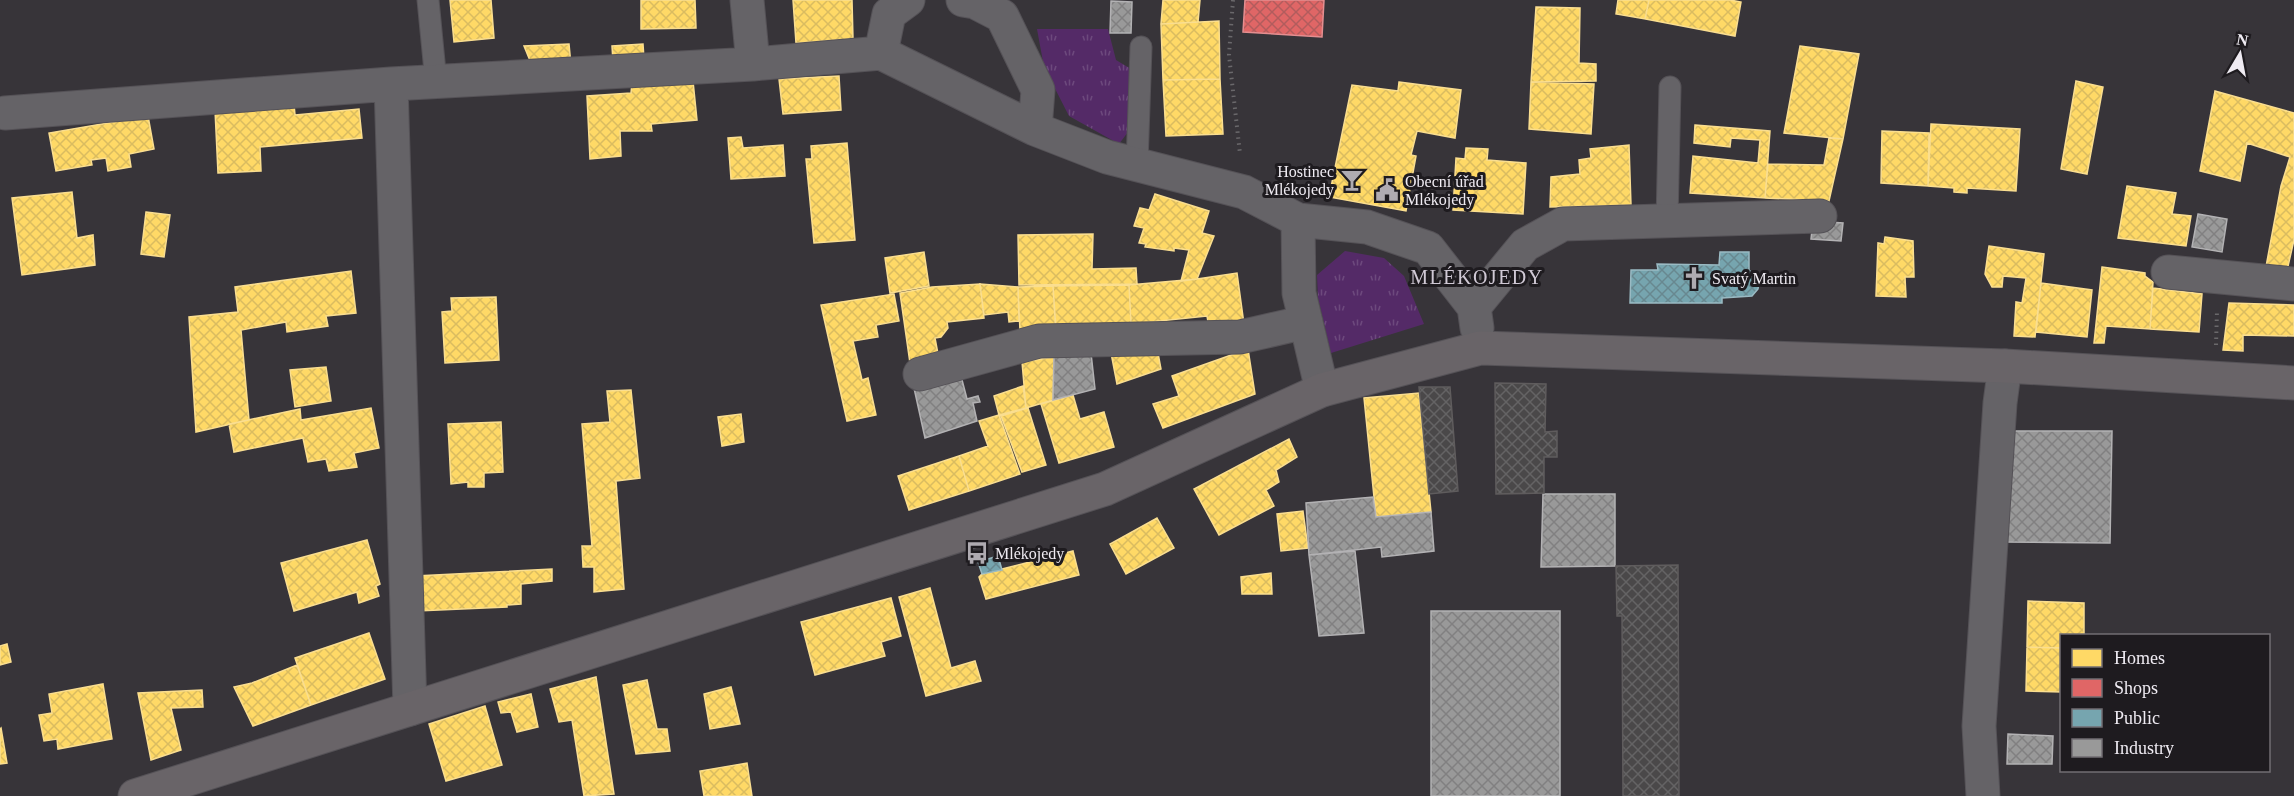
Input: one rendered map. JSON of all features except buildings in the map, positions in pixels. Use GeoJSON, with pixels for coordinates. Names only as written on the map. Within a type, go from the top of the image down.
{"type":"FeatureCollection","features":[{"type":"Feature","properties":{"kind":"street"},"geometry":{"type":"LineString","coordinates":[[747,0],[753,63]]}},
{"type":"Feature","properties":{"kind":"street"},"geometry":{"type":"LineString","coordinates":[[881,53],[889,14],[908,0]]}},
{"type":"Feature","properties":{"kind":"street"},"geometry":{"type":"LineString","coordinates":[[963,0],[975,2],[1002,16],[1038,90],[1035,129]]}},
{"type":"Feature","properties":{"kind":"street"},"geometry":{"type":"LineString","coordinates":[[4,113],[391,84],[753,63],[881,53],[1035,129],[1107,157],[1244,192],[1298,220],[1367,227],[1428,248],[1474,307],[1480,348]]}},
{"type":"Feature","properties":{"kind":"street"},"geometry":{"type":"LineString","coordinates":[[391,84],[410,709]]}},
{"type":"Feature","properties":{"kind":"street"},"geometry":{"type":"LineString","coordinates":[[1474,307],[1525,246],[1563,224],[1820,216]]}},
{"type":"Feature","properties":{"kind":"street"},"geometry":{"type":"LineString","coordinates":[[1298,220],[1299,293],[1322,390]]}},
{"type":"Feature","properties":{"kind":"street"},"geometry":{"type":"LineString","coordinates":[[2168,272],[2294,284]]}},
{"type":"Feature","properties":{"kind":"street"},"geometry":{"type":"LineString","coordinates":[[920,374],[1039,341],[1240,337],[1306,322]]}},
{"type":"Feature","properties":{"kind":"street"},"geometry":{"type":"LineString","coordinates":[[135,796],[1105,489],[1322,390],[1480,348],[2004,366],[2294,383]]}},
{"type":"Feature","properties":{"kind":"street"},"geometry":{"type":"LineString","coordinates":[[1983,796],[1979,726],[2004,366]]}},
{"type":"Feature","properties":{"kind":"lane"},"geometry":{"type":"LineString","coordinates":[[428,0],[436,82]]}},
{"type":"Feature","properties":{"kind":"lane"},"geometry":{"type":"LineString","coordinates":[[1137,165],[1142,47]]}},
{"type":"Feature","properties":{"kind":"lane"},"geometry":{"type":"LineString","coordinates":[[1667,221],[1670,87]]}},
{"type":"Feature","properties":{"kind":"path"},"geometry":{"type":"LineString","coordinates":[[1233,0],[1229,55],[1244,192]]}},
{"type":"Feature","properties":{"kind":"path"},"geometry":{"type":"LineString","coordinates":[[2216,346],[2219,277]]}},
{"type":"Feature","properties":{"kind":"green space"},"geometry":{"type":"Polygon","coordinates":[[[1037,29],[1108,29],[1116,60],[1131,69],[1131,128],[1119,144],[1069,116],[1044,67],[1037,29]]]}},
{"type":"Feature","properties":{"kind":"green space"},"geometry":{"type":"Polygon","coordinates":[[[1345,251],[1384,258],[1404,276],[1424,324],[1331,353],[1318,298],[1317,275],[1345,251]]]}},
{"type":"Feature","properties":{"kind":"place","name":"Hostinec Mlékojedy"},"geometry":{"type":"Point","coordinates":[1352,180]}},
{"type":"Feature","properties":{"kind":"place","name":"Obecní úřad Mlékojedy"},"geometry":{"type":"Point","coordinates":[1387,190]}},
{"type":"Feature","properties":{"kind":"place","name":"Svatý Martin"},"geometry":{"type":"Point","coordinates":[1694,278]}},
{"type":"Feature","properties":{"kind":"place","name":"Mlékojedy"},"geometry":{"type":"Point","coordinates":[977,553]}},
{"type":"Feature","properties":{"kind":"district","name":"MLÉKOJEDY"},"geometry":{"type":"Point","coordinates":[1477,277]}}]}
